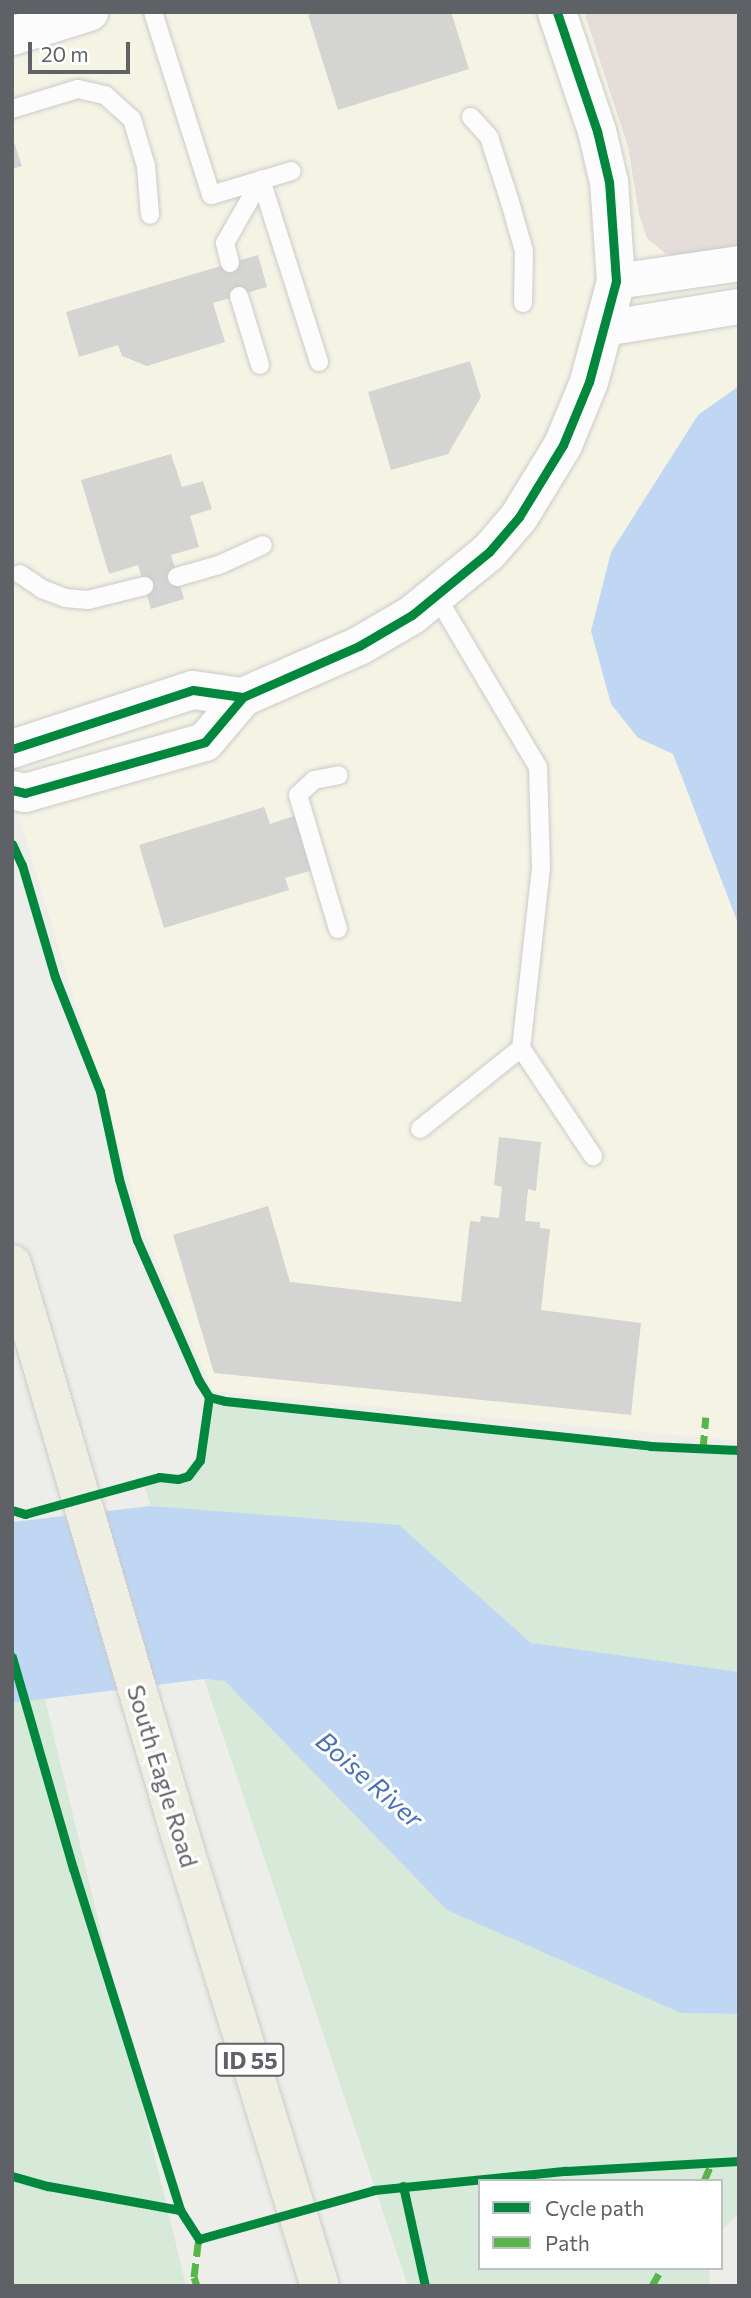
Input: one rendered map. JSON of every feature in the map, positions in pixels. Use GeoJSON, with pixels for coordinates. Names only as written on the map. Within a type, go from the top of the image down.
{"type":"FeatureCollection","features":[{"type":"Feature","properties":{"kind":"highway","name":"South Eagle Road"},"geometry":{"type":"LineString","coordinates":[[12,1264],[180,1834],[320,2286]]}},
{"type":"Feature","properties":{"kind":"street"},"geometry":{"type":"LineString","coordinates":[[12,36],[89,12]]}},
{"type":"Feature","properties":{"kind":"street"},"geometry":{"type":"LineString","coordinates":[[12,790],[24,793],[205,741],[243,697],[359,646],[437,597],[489,552],[541,485],[563,445],[589,382],[616,281],[609,182],[597,131],[557,12]]}},
{"type":"Feature","properties":{"kind":"street"},"geometry":{"type":"LineString","coordinates":[[616,281],[739,263]]}},
{"type":"Feature","properties":{"kind":"street"},"geometry":{"type":"LineString","coordinates":[[604,328],[739,306]]}},
{"type":"Feature","properties":{"kind":"street"},"geometry":{"type":"LineString","coordinates":[[12,749],[193,690],[243,697]]}},
{"type":"Feature","properties":{"kind":"lane"},"geometry":{"type":"LineString","coordinates":[[153,12],[211,195],[292,171]]}},
{"type":"Feature","properties":{"kind":"lane"},"geometry":{"type":"LineString","coordinates":[[12,109],[78,89],[105,95],[132,119],[146,166],[150,215]]}},
{"type":"Feature","properties":{"kind":"lane"},"geometry":{"type":"LineString","coordinates":[[471,117],[489,137],[524,251],[523,303]]}},
{"type":"Feature","properties":{"kind":"lane"},"geometry":{"type":"LineString","coordinates":[[230,263],[225,243],[261,180]]}},
{"type":"Feature","properties":{"kind":"lane"},"geometry":{"type":"LineString","coordinates":[[261,180],[319,362]]}},
{"type":"Feature","properties":{"kind":"lane"},"geometry":{"type":"LineString","coordinates":[[239,296],[260,365]]}},
{"type":"Feature","properties":{"kind":"lane"},"geometry":{"type":"LineString","coordinates":[[177,577],[219,565],[263,545]]}},
{"type":"Feature","properties":{"kind":"lane"},"geometry":{"type":"LineString","coordinates":[[20,574],[42,590],[65,598],[88,600],[144,586]]}},
{"type":"Feature","properties":{"kind":"lane"},"geometry":{"type":"LineString","coordinates":[[437,597],[538,766],[541,868],[521,1048],[593,1156]]}},
{"type":"Feature","properties":{"kind":"lane"},"geometry":{"type":"LineString","coordinates":[[338,929],[298,795],[314,780],[339,775]]}},
{"type":"Feature","properties":{"kind":"lane"},"geometry":{"type":"LineString","coordinates":[[420,1129],[521,1048]]}},
{"type":"Feature","properties":{"kind":"shaded area"},"geometry":{"type":"Polygon","coordinates":[[[12,12],[739,12],[739,1441],[213,1391],[146,1235],[12,794],[12,12]]]}},
{"type":"Feature","properties":{"kind":"shaded area"},"geometry":{"type":"Polygon","coordinates":[[[584,12],[739,12],[739,249],[684,258],[665,253],[647,238],[639,214],[628,147],[584,12]]]}},
{"type":"Feature","properties":{"kind":"shaded area"},"geometry":{"type":"Polygon","coordinates":[[[209,1397],[225,1401],[649,1446],[739,1448],[739,1680],[531,1643],[440,1562],[218,1512],[151,1506],[143,1481],[159,1477],[178,1479],[187,1476],[200,1460],[209,1397]]]}},
{"type":"Feature","properties":{"kind":"shaded area"},"geometry":{"type":"Polygon","coordinates":[[[204,1679],[225,1681],[681,2013],[739,2014],[739,2213],[723,2229],[723,2179],[478,2179],[478,2270],[710,2270],[709,2286],[408,2286],[204,1679]]]}},
{"type":"Feature","properties":{"kind":"shaded area"},"geometry":{"type":"Polygon","coordinates":[[[45,1699],[186,2286],[12,2286],[12,1703],[45,1699]]]}},
{"type":"Feature","properties":{"kind":"water"},"geometry":{"type":"Polygon","coordinates":[[[739,386],[739,926],[673,754],[638,738],[611,704],[591,631],[611,552],[698,415],[739,386]]]}},
{"type":"Feature","properties":{"kind":"water","name":"Boise River"},"geometry":{"type":"Polygon","coordinates":[[[151,1506],[399,1525],[531,1643],[739,1672],[739,2014],[681,2013],[447,1910],[225,1681],[204,1679],[12,1703],[12,1522],[151,1506]]]}},
{"type":"Feature","properties":{"kind":"building"},"geometry":{"type":"Polygon","coordinates":[[[317,12],[451,12],[469,69],[338,110],[308,15],[317,12]]]}},
{"type":"Feature","properties":{"kind":"building"},"geometry":{"type":"Polygon","coordinates":[[[12,136],[22,166],[12,169],[12,136]]]}},
{"type":"Feature","properties":{"kind":"building"},"geometry":{"type":"Polygon","coordinates":[[[258,255],[267,287],[213,303],[225,342],[147,366],[122,356],[118,345],[79,357],[66,312],[258,255]]]}},
{"type":"Feature","properties":{"kind":"building"},"geometry":{"type":"Polygon","coordinates":[[[470,361],[481,397],[448,454],[391,470],[368,392],[470,361]]]}},
{"type":"Feature","properties":{"kind":"building"},"geometry":{"type":"Polygon","coordinates":[[[171,454],[182,487],[203,481],[212,509],[190,516],[199,547],[171,555],[184,599],[151,609],[138,565],[109,574],[81,480],[171,454]]]}},
{"type":"Feature","properties":{"kind":"building"},"geometry":{"type":"Polygon","coordinates":[[[264,807],[270,824],[300,814],[317,869],[285,878],[289,890],[164,928],[139,845],[264,807]]]}},
{"type":"Feature","properties":{"kind":"building"},"geometry":{"type":"Polygon","coordinates":[[[499,1137],[541,1142],[536,1191],[528,1189],[525,1221],[540,1222],[540,1228],[550,1229],[541,1310],[641,1323],[631,1415],[214,1373],[173,1235],[268,1206],[290,1282],[461,1302],[470,1221],[480,1222],[481,1216],[499,1218],[502,1187],[494,1185],[499,1137]]]}},
{"type":"Feature","properties":{"kind":"marked path"},"geometry":{"type":"LineString","coordinates":[[703,1449],[706,1417]]}},
{"type":"Feature","properties":{"kind":"marked path"},"geometry":{"type":"LineString","coordinates":[[705,2179],[712,2162]]}},
{"type":"Feature","properties":{"kind":"marked path"},"geometry":{"type":"LineString","coordinates":[[197,2286],[194,2277],[199,2239]]}},
{"type":"Feature","properties":{"kind":"marked path"},"geometry":{"type":"LineString","coordinates":[[652,2286],[661,2270]]}},
{"type":"Feature","properties":{"kind":"cycle path"},"geometry":{"type":"LineString","coordinates":[[12,790],[25,793],[205,742],[243,697],[359,646],[412,615],[489,552],[519,517],[563,445],[589,382],[616,281],[609,182],[597,131],[557,12]]}},
{"type":"Feature","properties":{"kind":"cycle path"},"geometry":{"type":"LineString","coordinates":[[12,749],[193,690],[243,697]]}},
{"type":"Feature","properties":{"kind":"cycle path"},"geometry":{"type":"LineString","coordinates":[[12,844],[22,865],[55,977],[100,1091],[119,1179],[137,1240],[199,1381],[209,1397],[225,1401],[650,1446],[739,1450]]}},
{"type":"Feature","properties":{"kind":"cycle path"},"geometry":{"type":"LineString","coordinates":[[12,1510],[25,1514],[159,1477],[178,1479],[188,1476],[200,1460],[209,1397]]}},
{"type":"Feature","properties":{"kind":"cycle path"},"geometry":{"type":"LineString","coordinates":[[12,1657],[73,1868],[180,2210]]}},
{"type":"Feature","properties":{"kind":"cycle path"},"geometry":{"type":"LineString","coordinates":[[485,2179],[566,2171],[739,2161]]}},
{"type":"Feature","properties":{"kind":"cycle path"},"geometry":{"type":"LineString","coordinates":[[12,2176],[48,2186],[180,2210],[199,2239],[374,2190],[478,2180]]}},
{"type":"Feature","properties":{"kind":"cycle path"},"geometry":{"type":"LineString","coordinates":[[403,2186],[425,2286]]}}]}
